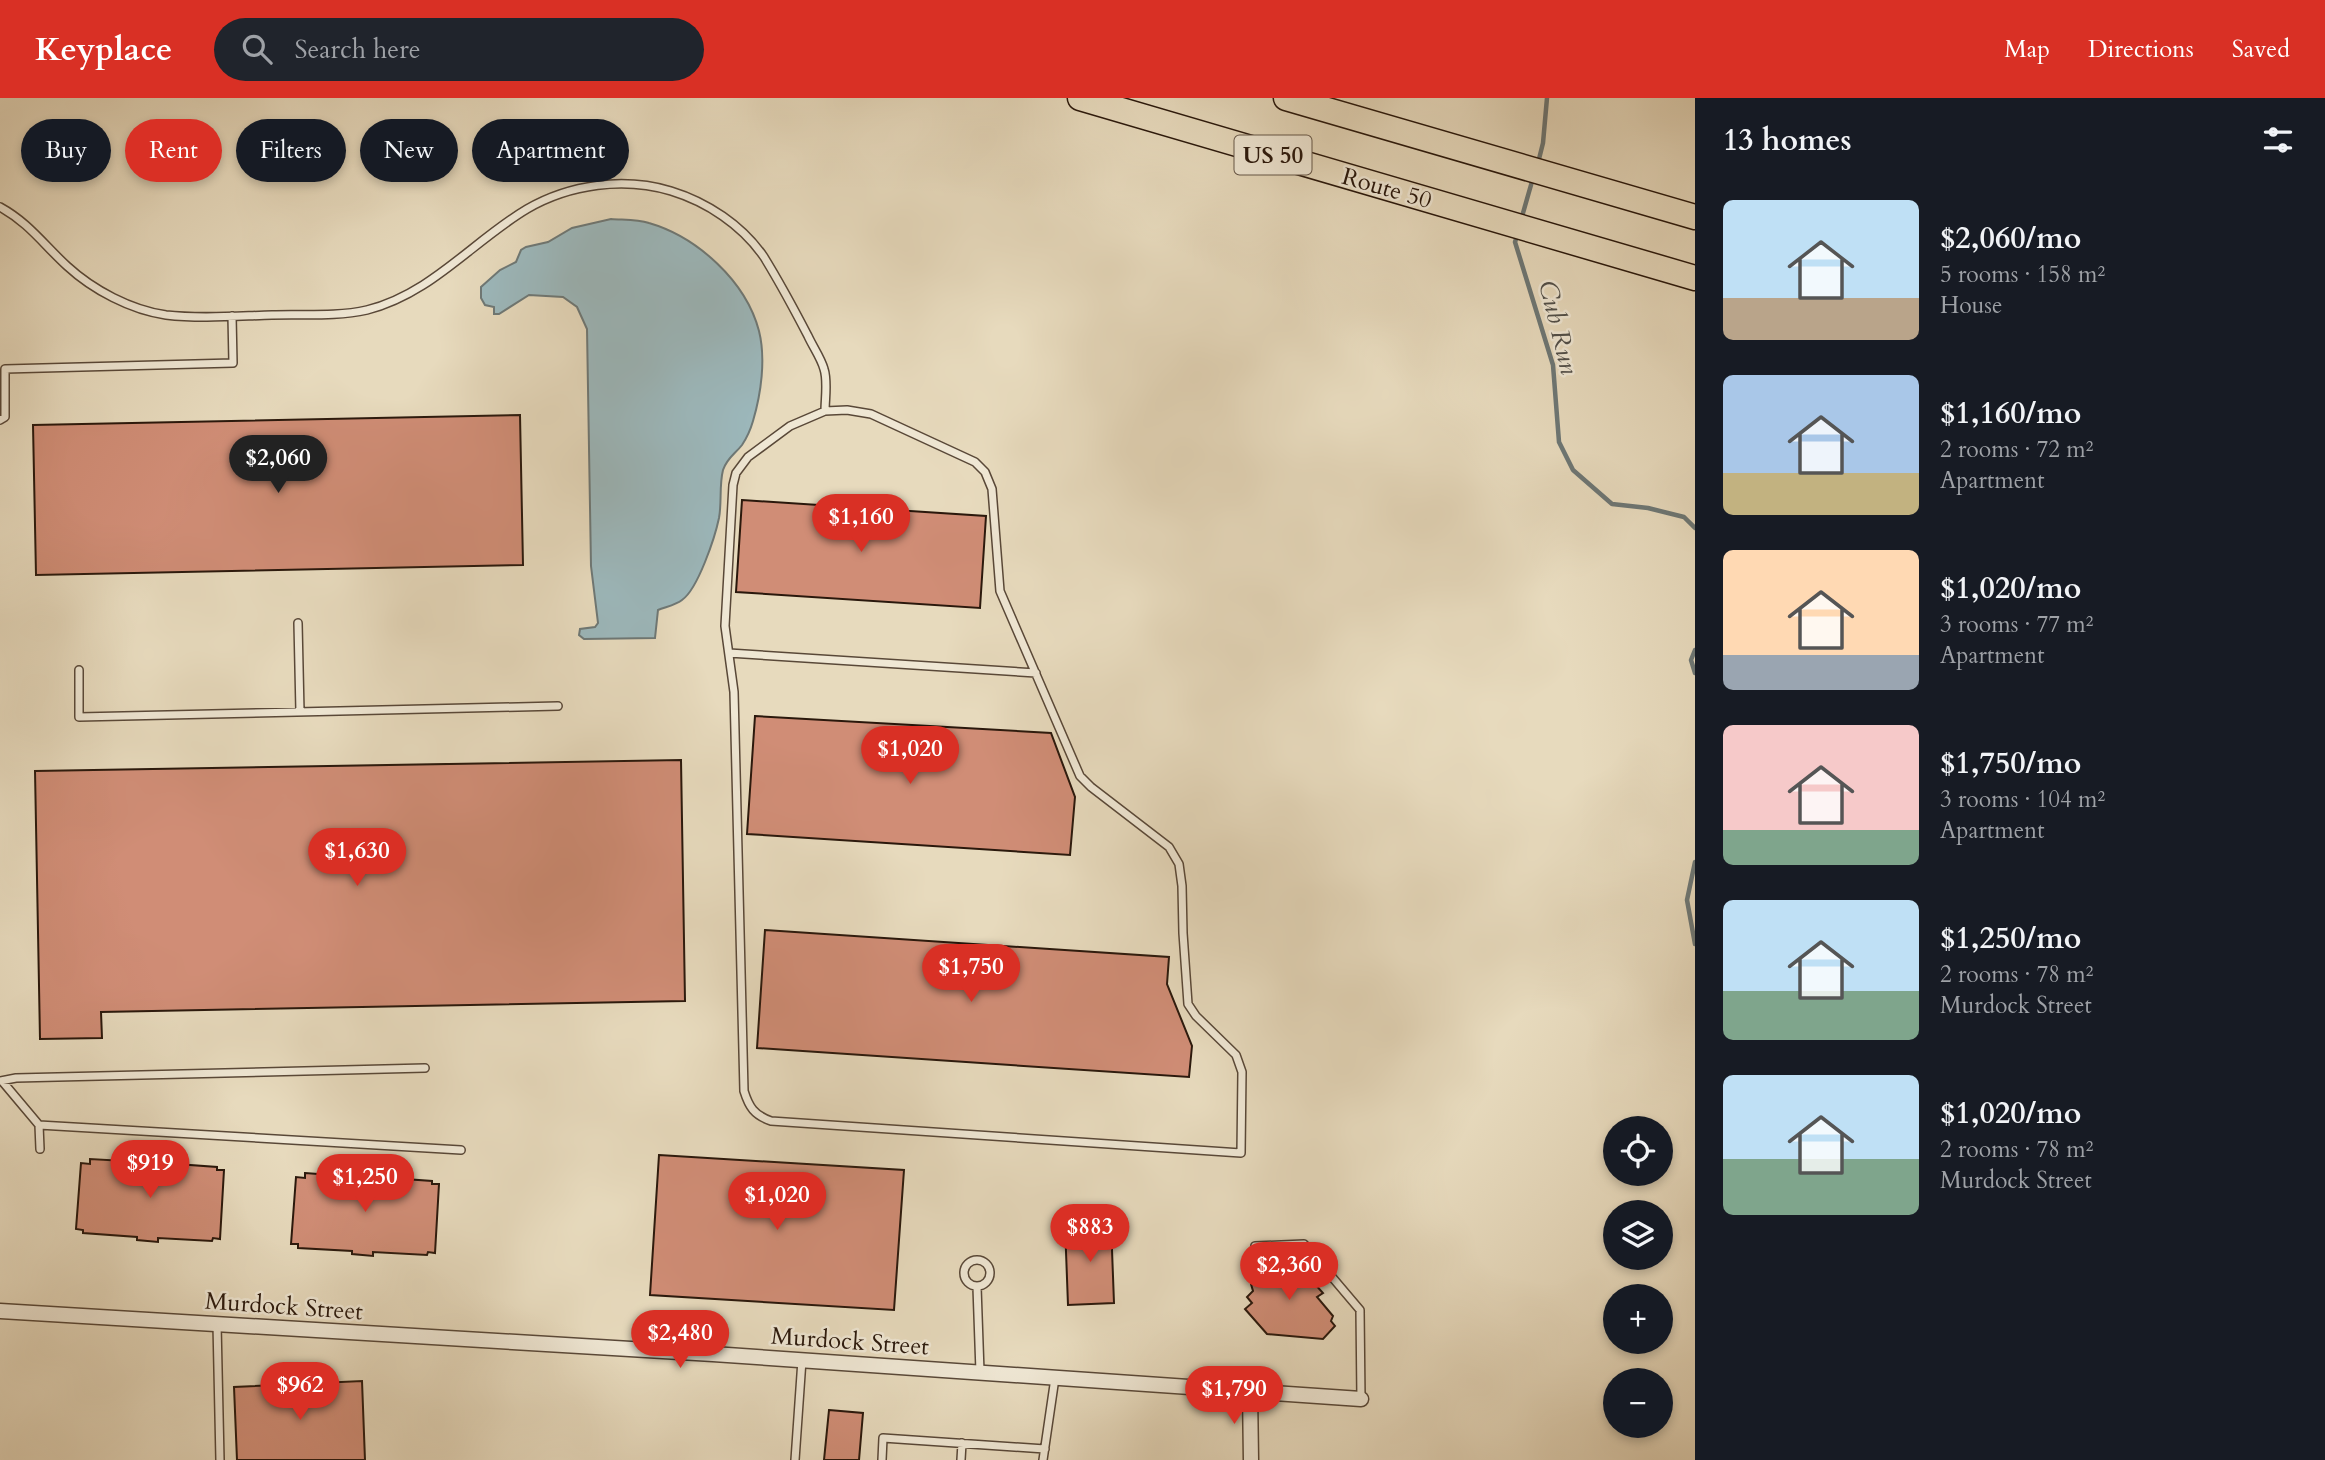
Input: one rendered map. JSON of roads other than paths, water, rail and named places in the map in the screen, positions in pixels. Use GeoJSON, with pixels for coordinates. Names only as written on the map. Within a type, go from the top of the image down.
{"type":"FeatureCollection","features":[{"type":"Feature","properties":{"kind":"highway","name":"Route 50"},"geometry":{"type":"LineString","coordinates":[[1080,98],[1695,278]]}},
{"type":"Feature","properties":{"kind":"highway","name":"US 50"},"geometry":{"type":"LineString","coordinates":[[1286,98],[1695,217]]}},
{"type":"Feature","properties":{"kind":"street","name":"Murdock Street"},"geometry":{"type":"LineString","coordinates":[[0,1311],[802,1360],[1361,1399]]}},
{"type":"Feature","properties":{"kind":"street"},"geometry":{"type":"LineString","coordinates":[[1250,1391],[1251,1460]]}},
{"type":"Feature","properties":{"kind":"lane"},"geometry":{"type":"LineString","coordinates":[[0,207],[21,219],[68,267],[91,286],[144,310],[167,315],[321,314],[365,310],[399,299],[428,283],[527,209],[552,198],[589,186],[620,183],[651,185],[685,195],[712,209],[738,228],[760,251],[781,283],[825,371],[825,411]]}},
{"type":"Feature","properties":{"kind":"lane"},"geometry":{"type":"LineString","coordinates":[[0,420],[5,417],[5,369],[233,363],[232,316]]}},
{"type":"Feature","properties":{"kind":"lane"},"geometry":{"type":"LineString","coordinates":[[856,410],[871,414],[981,466],[992,489],[1000,591],[1080,776],[1169,847],[1179,864],[1188,1004],[1196,1016],[1236,1055],[1242,1072],[1241,1153],[771,1121],[759,1117],[749,1107],[744,1091],[734,692],[725,626],[733,485],[736,473],[748,457],[790,426],[825,411],[856,410]]}},
{"type":"Feature","properties":{"kind":"lane"},"geometry":{"type":"LineString","coordinates":[[298,624],[300,712]]}},
{"type":"Feature","properties":{"kind":"lane"},"geometry":{"type":"LineString","coordinates":[[729,653],[1036,673]]}},
{"type":"Feature","properties":{"kind":"lane"},"geometry":{"type":"LineString","coordinates":[[79,670],[79,717],[558,706]]}},
{"type":"Feature","properties":{"kind":"lane"},"geometry":{"type":"LineString","coordinates":[[40,1149],[39,1125],[1,1081],[16,1078],[425,1068]]}},
{"type":"Feature","properties":{"kind":"lane"},"geometry":{"type":"LineString","coordinates":[[39,1125],[461,1150]]}},
{"type":"Feature","properties":{"kind":"lane"},"geometry":{"type":"LineString","coordinates":[[1255,1246],[1304,1244],[1360,1310],[1361,1399]]}},
{"type":"Feature","properties":{"kind":"lane"},"geometry":{"type":"LineString","coordinates":[[977,1287],[980,1372]]}},
{"type":"Feature","properties":{"kind":"lane"},"geometry":{"type":"LineString","coordinates":[[218,1324],[220,1460]]}},
{"type":"Feature","properties":{"kind":"lane"},"geometry":{"type":"LineString","coordinates":[[795,1460],[802,1360]]}},
{"type":"Feature","properties":{"kind":"lane"},"geometry":{"type":"LineString","coordinates":[[1043,1460],[1055,1377]]}},
{"type":"Feature","properties":{"kind":"lane"},"geometry":{"type":"LineString","coordinates":[[882,1460],[883,1438],[1045,1449]]}},
{"type":"Feature","properties":{"kind":"lane"},"geometry":{"type":"LineString","coordinates":[[961,1460],[962,1443]]}},
{"type":"Feature","properties":{"kind":"water"},"geometry":{"type":"Polygon","coordinates":[[[611,219],[649,223],[685,239],[701,250],[731,279],[743,295],[753,313],[761,342],[762,376],[756,411],[745,440],[723,470],[719,518],[710,549],[688,594],[677,603],[658,610],[655,638],[584,639],[579,635],[580,629],[595,627],[598,623],[591,566],[587,329],[577,307],[563,297],[529,295],[499,314],[494,314],[494,307],[485,305],[481,298],[481,287],[500,270],[516,262],[521,250],[548,242],[572,228],[611,219]]]}},
{"type":"Feature","properties":{"kind":"waterway","name":"Cub Run"},"geometry":{"type":"LineString","coordinates":[[1538,163],[1543,143],[1547,98]]}},
{"type":"Feature","properties":{"kind":"waterway","name":"Cub Run"},"geometry":{"type":"LineString","coordinates":[[1521,220],[1533,178]]}},
{"type":"Feature","properties":{"kind":"waterway","name":"Cub Run"},"geometry":{"type":"LineString","coordinates":[[1517,236],[1515,242],[1553,365],[1559,442],[1573,470],[1612,504],[1648,508],[1684,517],[1695,528]]}},
{"type":"Feature","properties":{"kind":"waterway","name":"Cub Run"},"geometry":{"type":"LineString","coordinates":[[1695,650],[1691,660],[1695,673]]}},
{"type":"Feature","properties":{"kind":"waterway","name":"Cub Run"},"geometry":{"type":"LineString","coordinates":[[1695,862],[1687,900],[1695,944]]}}]}
